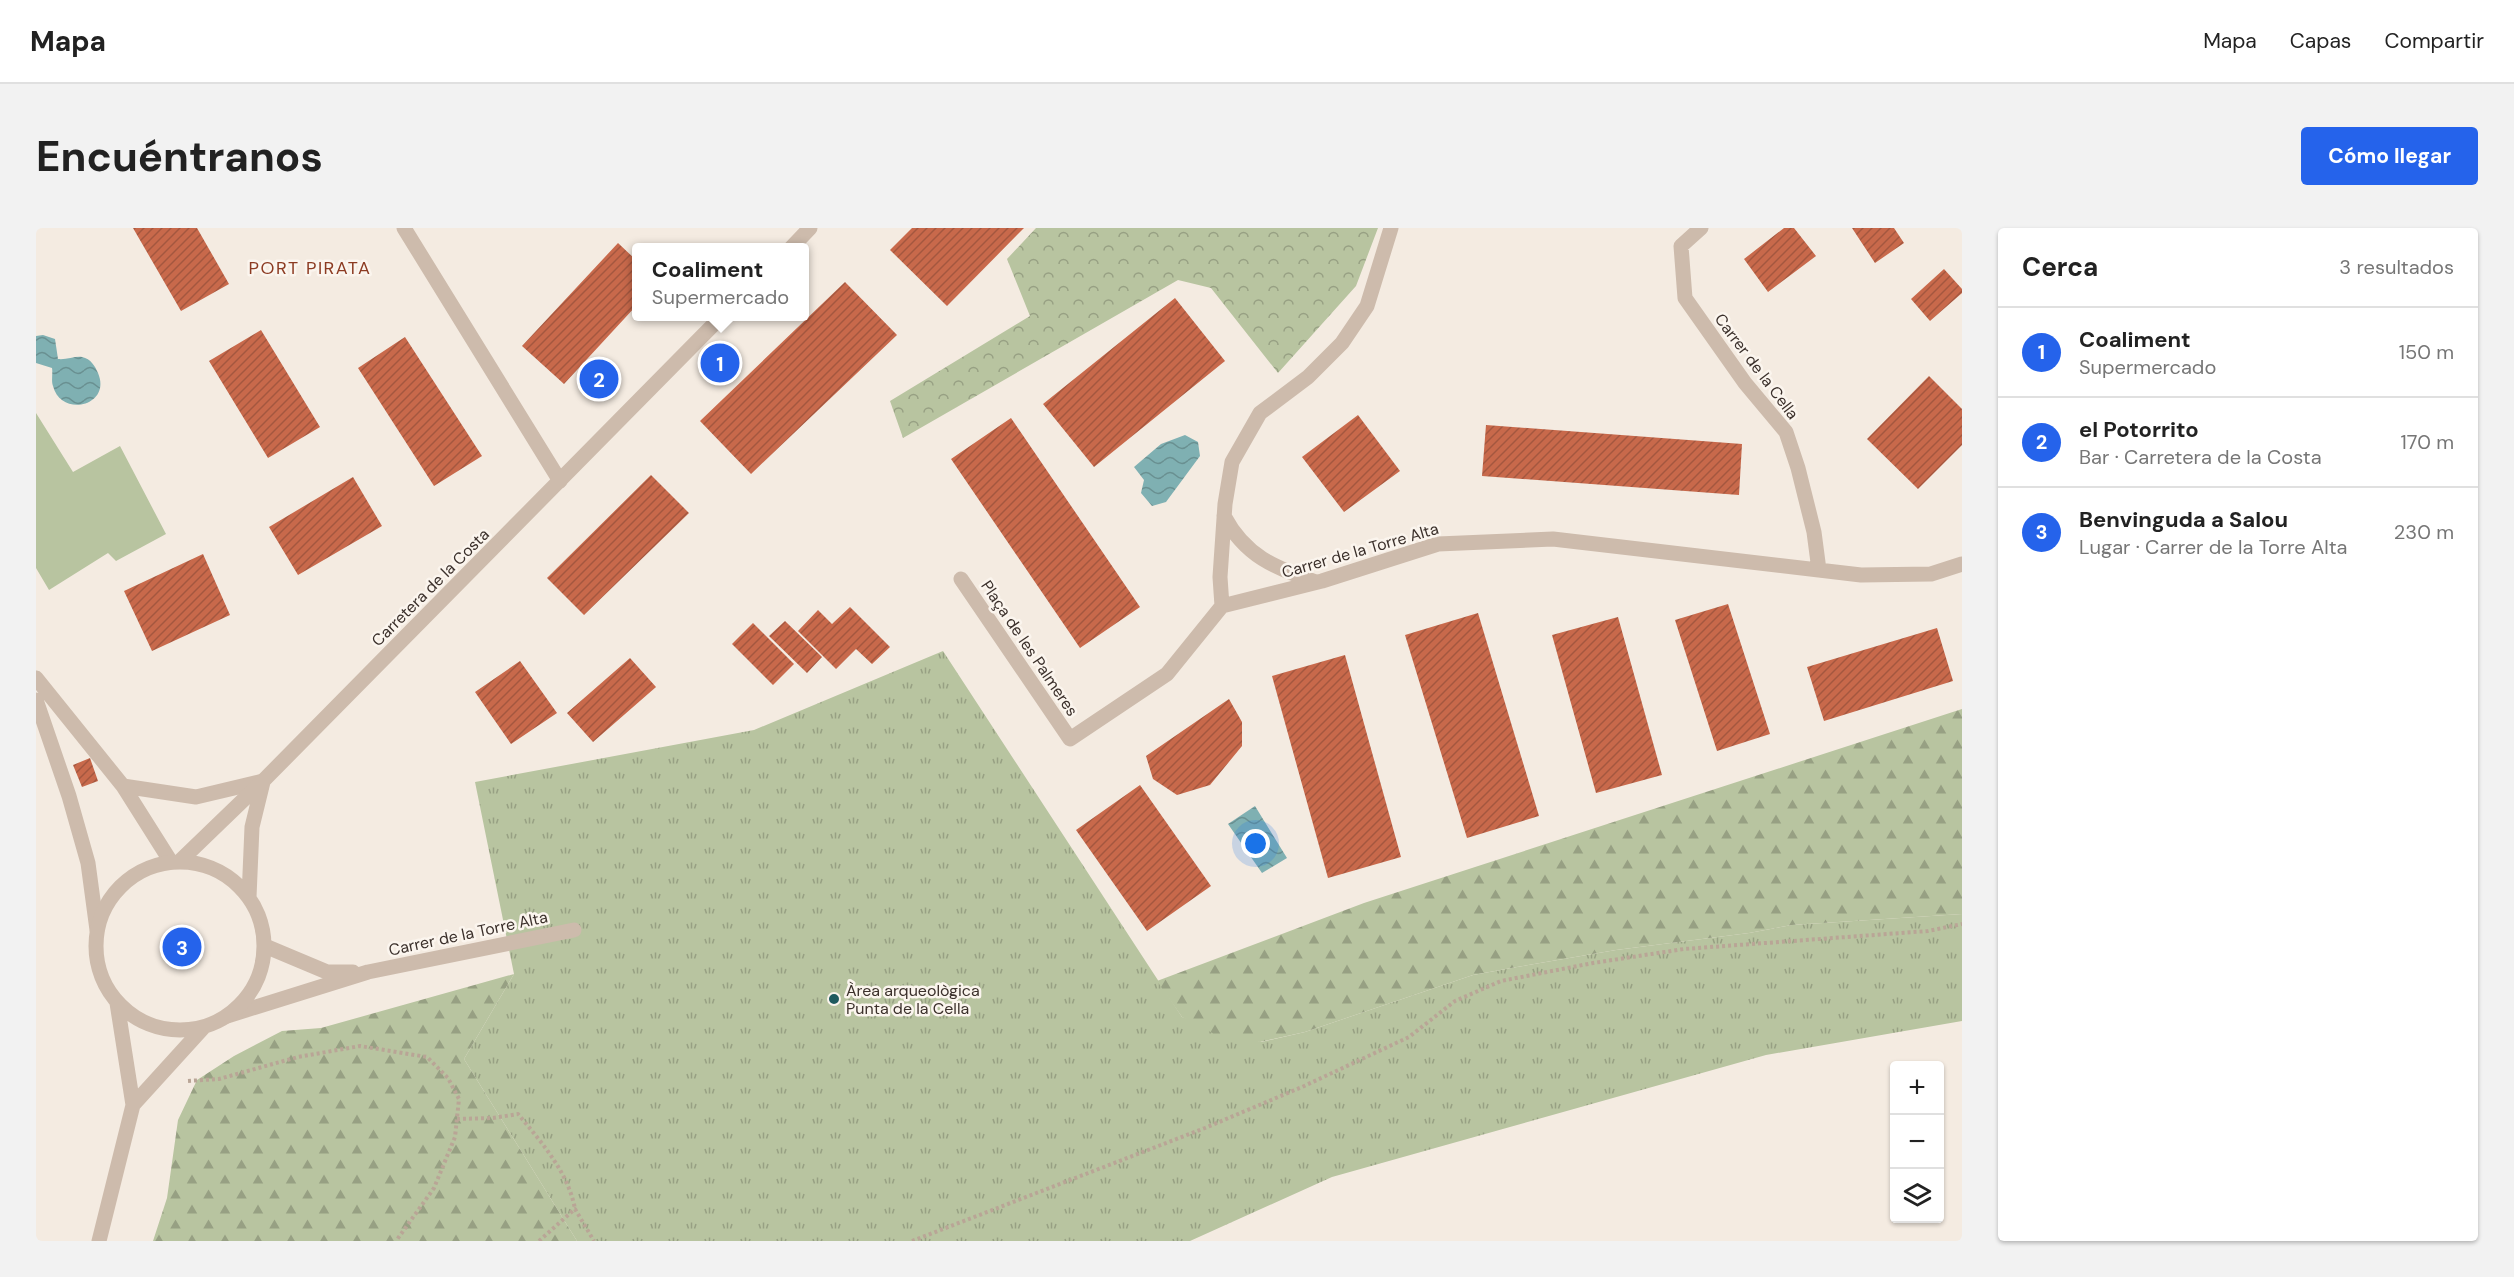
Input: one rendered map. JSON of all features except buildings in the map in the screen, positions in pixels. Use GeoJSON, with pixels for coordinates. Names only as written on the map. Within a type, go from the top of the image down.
{"type":"FeatureCollection","features":[{"type":"Feature","properties":{"kind":"street"},"geometry":{"type":"LineString","coordinates":[[404,228],[560,481]]}},
{"type":"Feature","properties":{"kind":"street"},"geometry":{"type":"LineString","coordinates":[[796,243],[810,228]]}},
{"type":"Feature","properties":{"kind":"street"},"geometry":{"type":"LineString","coordinates":[[1222,606],[1220,577],[1224,516],[1232,462],[1260,413],[1308,377],[1342,343],[1367,306],[1391,228]]}},
{"type":"Feature","properties":{"kind":"street","name":"Carrer de la Cella"},"geometry":{"type":"LineString","coordinates":[[1701,228],[1681,246],[1685,298],[1745,383],[1786,432],[1798,468],[1814,532],[1819,570]]}},
{"type":"Feature","properties":{"kind":"street","name":"Carretera de la Costa"},"geometry":{"type":"LineString","coordinates":[[175,862],[263,781],[717,321]]}},
{"type":"Feature","properties":{"kind":"street"},"geometry":{"type":"LineString","coordinates":[[1224,516],[1234,535],[1254,554],[1284,571],[1317,582]]}},
{"type":"Feature","properties":{"kind":"street","name":"Carrer de la Torre Alta"},"geometry":{"type":"LineString","coordinates":[[1222,606],[1317,582],[1438,544],[1553,539],[1861,574],[1931,574],[1962,564]]}},
{"type":"Feature","properties":{"kind":"street","name":"Plaça de les Palmeres"},"geometry":{"type":"LineString","coordinates":[[961,579],[1070,739],[1167,674],[1222,606]]}},
{"type":"Feature","properties":{"kind":"street"},"geometry":{"type":"LineString","coordinates":[[36,678],[123,786],[175,862]]}},
{"type":"Feature","properties":{"kind":"street"},"geometry":{"type":"LineString","coordinates":[[36,700],[69,796],[88,863],[96,930],[96,956],[103,981],[117,1003],[135,1018],[157,1027],[180,1031],[203,1028],[227,1016],[247,998],[260,973],[265,946],[261,921],[249,897],[230,878],[206,866],[175,862],[145,869],[123,884],[106,905],[96,930]]}},
{"type":"Feature","properties":{"kind":"street"},"geometry":{"type":"LineString","coordinates":[[123,786],[196,797],[263,781],[252,827],[249,897]]}},
{"type":"Feature","properties":{"kind":"street","name":"Carrer de la Torre Alta"},"geometry":{"type":"LineString","coordinates":[[227,1016],[368,972],[574,930]]}},
{"type":"Feature","properties":{"kind":"street","name":"Carrer de la Torre Alta"},"geometry":{"type":"LineString","coordinates":[[265,946],[327,972],[368,972]]}},
{"type":"Feature","properties":{"kind":"street"},"geometry":{"type":"LineString","coordinates":[[99,1241],[134,1106],[117,1003]]}},
{"type":"Feature","properties":{"kind":"street"},"geometry":{"type":"LineString","coordinates":[[134,1106],[203,1028]]}},
{"type":"Feature","properties":{"kind":"path"},"geometry":{"type":"LineString","coordinates":[[912,1241],[1205,1128],[1409,1037],[1455,1001],[1501,981],[1593,963],[1684,949],[1928,931],[1962,924]]}},
{"type":"Feature","properties":{"kind":"path"},"geometry":{"type":"LineString","coordinates":[[154,1083],[219,1079],[298,1057],[360,1046],[427,1057],[448,1078],[459,1099],[455,1137],[434,1188],[396,1241]]}},
{"type":"Feature","properties":{"kind":"path"},"geometry":{"type":"LineString","coordinates":[[457,1119],[493,1118],[518,1114],[548,1151],[571,1189],[575,1209],[594,1241]]}},
{"type":"Feature","properties":{"kind":"path"},"geometry":{"type":"LineString","coordinates":[[539,1241],[575,1209]]}},
{"type":"Feature","properties":{"kind":"green space"},"geometry":{"type":"Polygon","coordinates":[[[1036,228],[1378,228],[1356,286],[1278,373],[1211,288],[1178,280],[903,438],[890,401],[1030,316],[1007,259],[1036,228]]]}},
{"type":"Feature","properties":{"kind":"green space"},"geometry":{"type":"Polygon","coordinates":[[[36,413],[73,472],[120,446],[166,534],[116,561],[108,553],[49,590],[36,568],[36,413]]]}},
{"type":"Feature","properties":{"kind":"green space"},"geometry":{"type":"Polygon","coordinates":[[[943,651],[1182,1017],[1261,1042],[1305,1032],[1473,975],[1616,950],[1749,933],[1792,925],[1962,914],[1962,1021],[1766,1055],[1332,1177],[1190,1241],[577,1241],[464,1059],[514,974],[475,782],[754,730],[943,651]]]}},
{"type":"Feature","properties":{"kind":"green space"},"geometry":{"type":"Polygon","coordinates":[[[1962,709],[1962,914],[1792,925],[1749,933],[1616,950],[1473,975],[1305,1032],[1260,1042],[1218,1036],[1182,1017],[1157,981],[1364,903],[1962,709]]]}},
{"type":"Feature","properties":{"kind":"green space"},"geometry":{"type":"Polygon","coordinates":[[[514,974],[464,1059],[577,1241],[153,1241],[167,1198],[178,1120],[197,1080],[234,1056],[282,1031],[321,1028],[514,974]]]}},
{"type":"Feature","properties":{"kind":"water"},"geometry":{"type":"Polygon","coordinates":[[[43,335],[55,339],[58,359],[82,357],[94,365],[100,384],[98,393],[92,400],[74,405],[58,396],[52,384],[52,368],[36,363],[36,336],[43,335]]]}},
{"type":"Feature","properties":{"kind":"water"},"geometry":{"type":"Polygon","coordinates":[[[1185,435],[1198,442],[1200,456],[1166,502],[1152,506],[1141,493],[1144,480],[1134,467],[1161,444],[1185,435]]]}},
{"type":"Feature","properties":{"kind":"water"},"geometry":{"type":"Polygon","coordinates":[[[1255,806],[1287,858],[1262,873],[1228,824],[1255,806]]]}},
{"type":"Feature","properties":{"kind":"place","name":"Coaliment"},"geometry":{"type":"Point","coordinates":[720,363]}},
{"type":"Feature","properties":{"kind":"place","name":"el Potorrito"},"geometry":{"type":"Point","coordinates":[599,379]}},
{"type":"Feature","properties":{"kind":"place","name":"Benvinguda a Salou"},"geometry":{"type":"Point","coordinates":[182,947]}},
{"type":"Feature","properties":{"kind":"place","name":"Àrea arqueològica Punta de la Cella"},"geometry":{"type":"Point","coordinates":[834,999]}},
{"type":"Feature","properties":{"kind":"district","name":"PORT PIRATA"},"geometry":{"type":"Point","coordinates":[310,268]}}]}
